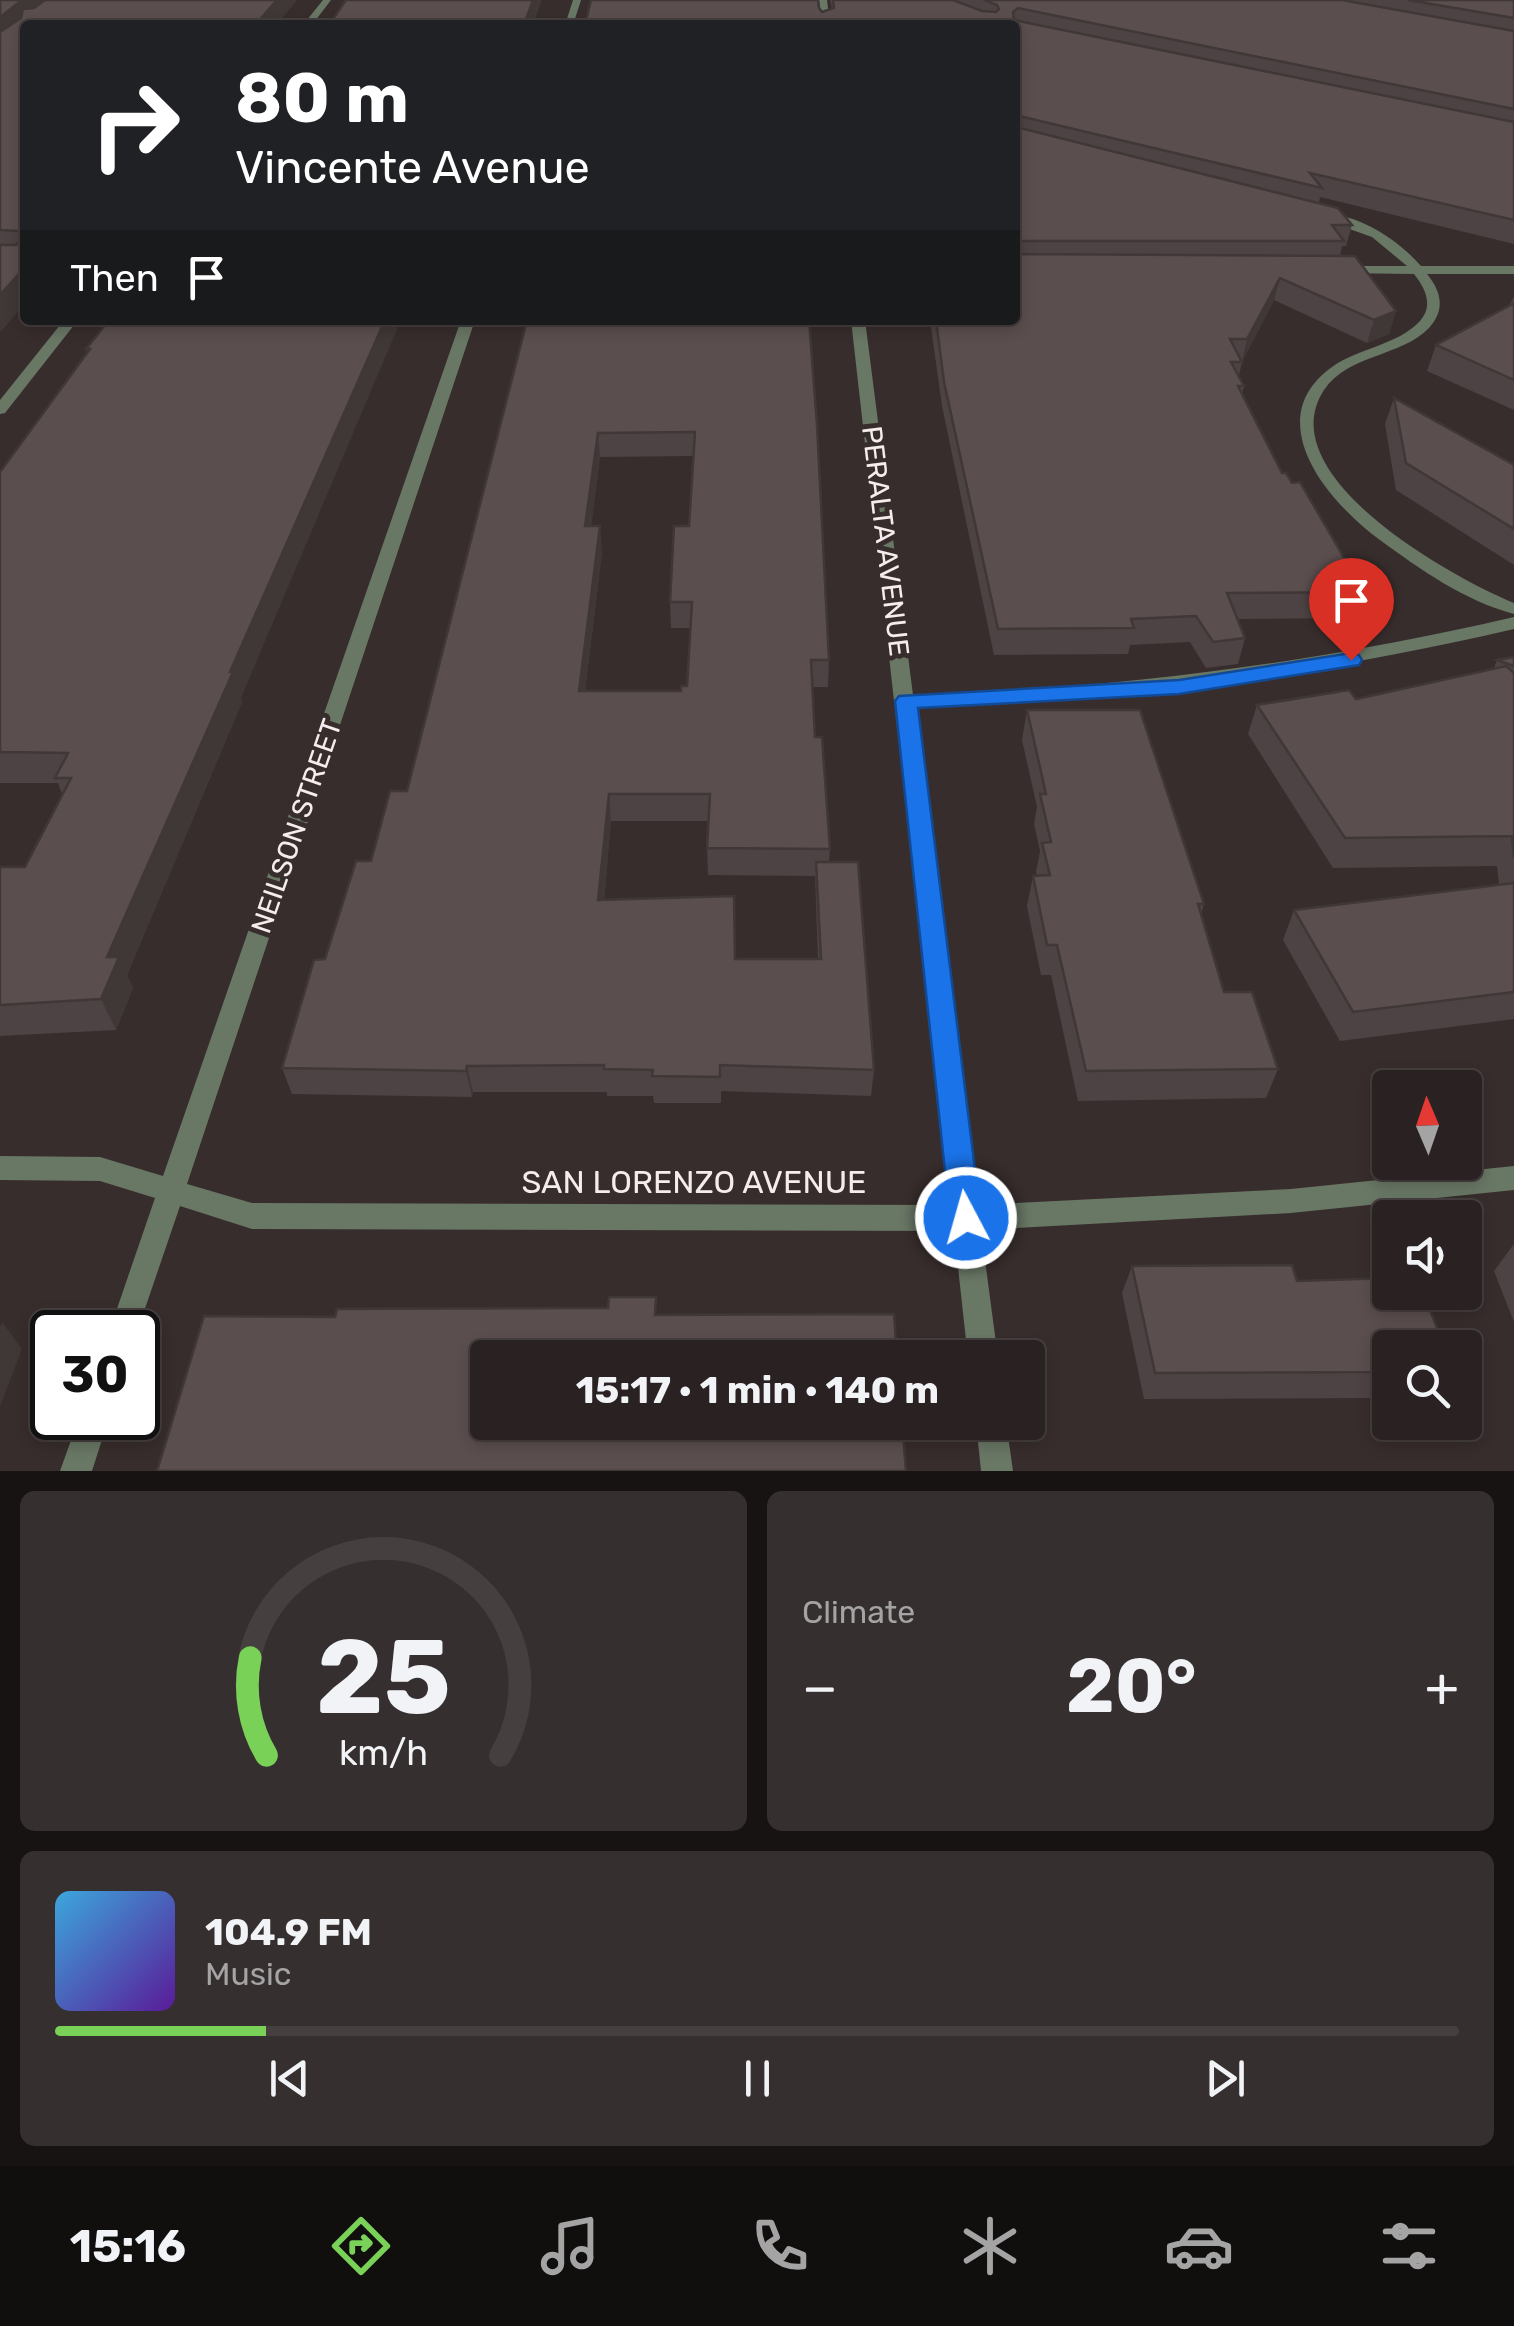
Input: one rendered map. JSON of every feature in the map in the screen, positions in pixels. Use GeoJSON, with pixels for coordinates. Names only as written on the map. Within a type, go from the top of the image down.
{"type":"FeatureCollection","features":[{"type":"Feature","properties":{"kind":"street"},"geometry":{"type":"LineString","coordinates":[[310,20],[326,0]]}},
{"type":"Feature","properties":{"kind":"street"},"geometry":{"type":"LineString","coordinates":[[1320,214],[1392,241],[1434,290],[1433,318],[1409,336],[1350,359],[1322,382],[1307,411],[1310,448],[1335,488],[1374,528],[1442,574],[1514,609]]}},
{"type":"Feature","properties":{"kind":"street"},"geometry":{"type":"LineString","coordinates":[[1322,270],[1514,270]]}},
{"type":"Feature","properties":{"kind":"street"},"geometry":{"type":"LineString","coordinates":[[0,410],[68,325]]}},
{"type":"Feature","properties":{"kind":"street","name":"NEILSON STREET"},"geometry":{"type":"LineString","coordinates":[[131,1310],[466,325]]}},
{"type":"Feature","properties":{"kind":"street","name":"PERALTA AVENUE"},"geometry":{"type":"LineString","coordinates":[[859,325],[981,1340]]}},
{"type":"Feature","properties":{"kind":"street"},"geometry":{"type":"LineString","coordinates":[[906,701],[1179,687],[1288,672],[1514,623]]}},
{"type":"Feature","properties":{"kind":"street","name":"SAN LORENZO AVENUE"},"geometry":{"type":"LineString","coordinates":[[0,1168],[100,1169],[252,1216],[966,1218],[1291,1201],[1514,1178]]}},
{"type":"Feature","properties":{"kind":"street"},"geometry":{"type":"LineString","coordinates":[[76,1471],[87,1440]]}},
{"type":"Feature","properties":{"kind":"street"},"geometry":{"type":"LineString","coordinates":[[993,1440],[996,1471]]}},
{"type":"Feature","properties":{"kind":"building"},"geometry":{"type":"Polygon","coordinates":[[[0,0],[22,0],[0,17],[0,0]]]}},
{"type":"Feature","properties":{"kind":"building"},"geometry":{"type":"Polygon","coordinates":[[[45,0],[277,0],[259,20],[20,20],[20,241],[19,231],[0,230],[0,32],[21,18],[23,9],[34,8],[45,0]]]}},
{"type":"Feature","properties":{"kind":"building"},"geometry":{"type":"Polygon","coordinates":[[[346,0],[533,0],[526,20],[332,20],[346,0]]]}},
{"type":"Feature","properties":{"kind":"building"},"geometry":{"type":"Polygon","coordinates":[[[591,0],[818,0],[822,12],[834,8],[833,0],[953,0],[996,12],[997,5],[984,0],[1342,0],[1514,31],[1514,109],[1018,8],[1013,12],[1014,20],[586,20],[591,0]]]}},
{"type":"Feature","properties":{"kind":"building"},"geometry":{"type":"Polygon","coordinates":[[[1408,0],[1514,0],[1514,18],[1408,0]]]}},
{"type":"Feature","properties":{"kind":"building"},"geometry":{"type":"Polygon","coordinates":[[[1020,21],[1514,122],[1514,220],[1310,173],[1322,188],[1020,116],[1020,21]]]}},
{"type":"Feature","properties":{"kind":"building"},"geometry":{"type":"Polygon","coordinates":[[[1020,128],[1338,208],[1352,225],[1332,225],[1344,241],[1020,241],[1020,128]]]}},
{"type":"Feature","properties":{"kind":"building"},"geometry":{"type":"Polygon","coordinates":[[[20,241],[20,273],[0,295],[0,245],[16,245],[20,241]]]}},
{"type":"Feature","properties":{"kind":"building"},"geometry":{"type":"Polygon","coordinates":[[[1020,254],[1355,256],[1396,311],[1374,320],[1280,278],[1247,339],[1230,339],[1242,362],[1231,362],[1244,386],[1238,386],[1282,473],[1292,483],[1300,482],[1364,592],[1227,593],[1245,638],[1213,642],[1196,616],[1131,619],[1134,628],[998,629],[944,382],[937,325],[1020,325],[1020,254]]]}},
{"type":"Feature","properties":{"kind":"building"},"geometry":{"type":"Polygon","coordinates":[[[1514,303],[1514,380],[1436,345],[1514,303]]]}},
{"type":"Feature","properties":{"kind":"building"},"geometry":{"type":"Polygon","coordinates":[[[105,325],[383,325],[107,957],[119,957],[101,999],[0,1005],[0,867],[25,867],[71,778],[55,778],[68,753],[0,752],[0,472],[90,349],[86,349],[105,325]]]}},
{"type":"Feature","properties":{"kind":"building"},"geometry":{"type":"Polygon","coordinates":[[[526,325],[809,325],[829,660],[811,660],[815,737],[822,737],[830,849],[707,848],[710,794],[609,794],[598,900],[734,896],[735,959],[821,959],[816,862],[858,862],[874,1070],[720,1065],[720,1077],[652,1076],[653,1070],[604,1069],[604,1065],[467,1066],[466,1071],[282,1068],[314,960],[325,959],[356,861],[371,861],[390,791],[407,791],[526,325]],[[695,432],[598,433],[585,526],[600,526],[579,691],[681,691],[681,686],[687,686],[692,602],[670,602],[674,526],[689,526],[695,432]]]}},
{"type":"Feature","properties":{"kind":"building"},"geometry":{"type":"Polygon","coordinates":[[[1394,398],[1514,465],[1514,529],[1406,463],[1394,398]]]}},
{"type":"Feature","properties":{"kind":"building"},"geometry":{"type":"Polygon","coordinates":[[[1514,657],[1514,666],[1497,660],[1514,657]]]}},
{"type":"Feature","properties":{"kind":"building"},"geometry":{"type":"Polygon","coordinates":[[[1506,666],[1514,673],[1514,858],[1512,836],[1345,838],[1257,705],[1349,690],[1356,699],[1506,666]]]}},
{"type":"Feature","properties":{"kind":"building"},"geometry":{"type":"Polygon","coordinates":[[[1027,710],[1140,710],[1204,904],[1198,904],[1224,992],[1252,992],[1278,1069],[1086,1071],[1057,945],[1047,945],[1033,876],[1050,875],[1042,843],[1051,842],[1040,794],[1046,794],[1027,710]]]}},
{"type":"Feature","properties":{"kind":"building"},"geometry":{"type":"Polygon","coordinates":[[[1514,883],[1514,992],[1353,1012],[1294,910],[1514,883]]]}},
{"type":"Feature","properties":{"kind":"building"},"geometry":{"type":"Polygon","coordinates":[[[1292,1265],[1297,1281],[1372,1279],[1372,1310],[1430,1310],[1438,1330],[1372,1330],[1372,1372],[1155,1373],[1132,1266],[1292,1265]]]}},
{"type":"Feature","properties":{"kind":"building"},"geometry":{"type":"Polygon","coordinates":[[[609,1297],[656,1297],[655,1315],[894,1314],[896,1340],[470,1340],[470,1440],[903,1440],[906,1471],[157,1471],[204,1316],[335,1317],[337,1309],[608,1308],[609,1297]]]}},
{"type":"Feature","properties":{"kind":"route"},"geometry":{"type":"LineString","coordinates":[[966,1218],[906,701],[1179,687],[1351,660]]}}]}
